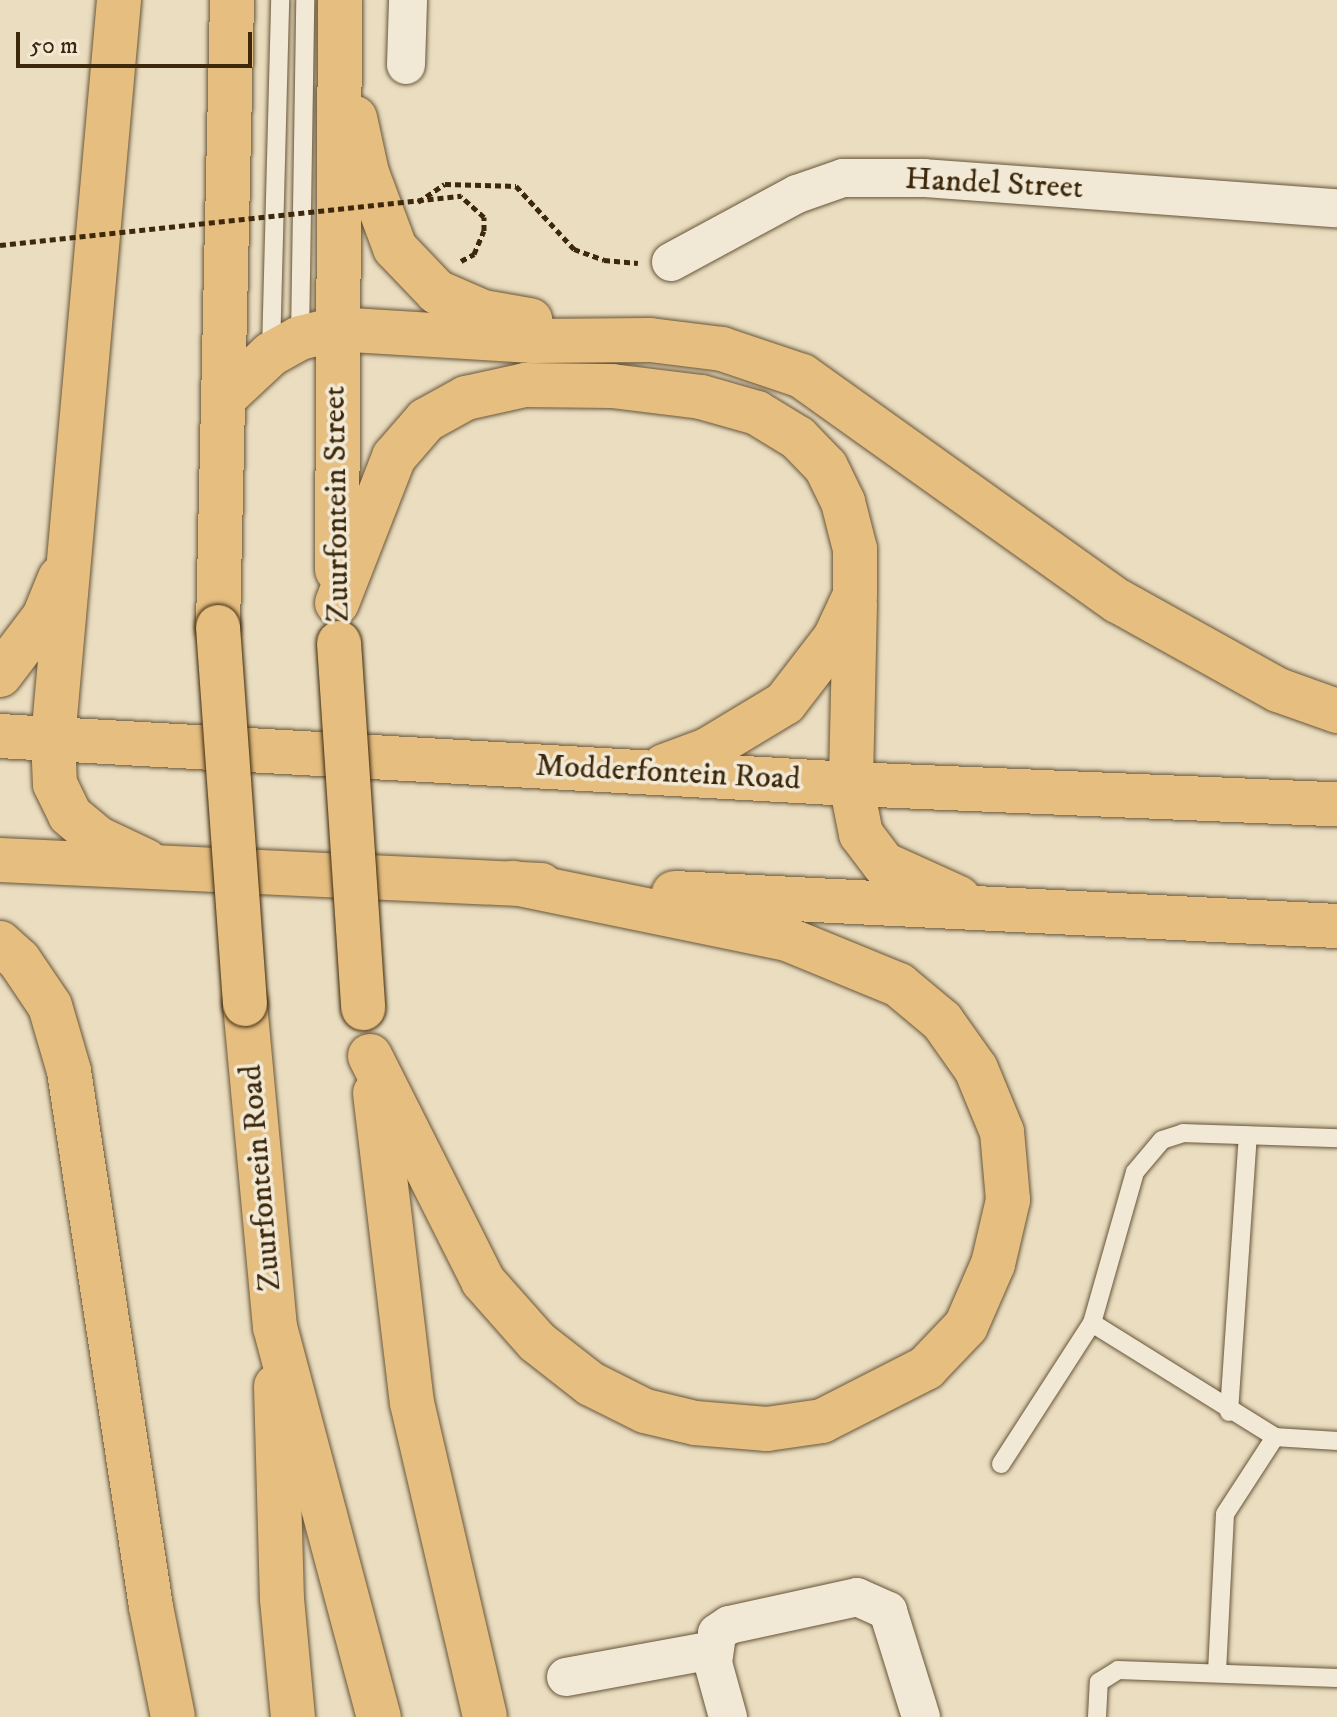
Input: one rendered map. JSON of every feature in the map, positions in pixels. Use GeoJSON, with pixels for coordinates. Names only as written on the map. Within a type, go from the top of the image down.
{"type":"FeatureCollection","features":[{"type":"Feature","properties":{"kind":"main road"},"geometry":{"type":"LineString","coordinates":[[119,0],[53,739],[55,784],[70,815],[122,851],[175,870]]}},
{"type":"Feature","properties":{"kind":"main road"},"geometry":{"type":"LineString","coordinates":[[225,397],[232,0]]}},
{"type":"Feature","properties":{"kind":"main road","name":"Zuurfontein Street"},"geometry":{"type":"LineString","coordinates":[[340,0],[339,50],[302,340],[338,623],[363,1008],[370,1056]]}},
{"type":"Feature","properties":{"kind":"main road"},"geometry":{"type":"LineString","coordinates":[[339,50],[367,173],[395,248],[437,292],[483,312],[722,349],[802,376],[1118,601],[1278,690],[1337,711]]}},
{"type":"Feature","properties":{"kind":"main road"},"geometry":{"type":"LineString","coordinates":[[225,397],[302,340],[650,340]]}},
{"type":"Feature","properties":{"kind":"main road"},"geometry":{"type":"LineString","coordinates":[[338,623],[394,457],[426,420],[466,398],[525,385],[612,386],[701,397],[757,413],[798,438],[826,467],[843,502],[855,549],[851,784],[861,834],[884,864],[921,884],[984,906]]}},
{"type":"Feature","properties":{"kind":"main road","name":"Zuurfontein Road"},"geometry":{"type":"LineString","coordinates":[[225,397],[218,627],[245,1004],[275,1327],[379,1717]]}},
{"type":"Feature","properties":{"kind":"main road"},"geometry":{"type":"LineString","coordinates":[[0,675],[44,617],[69,557]]}},
{"type":"Feature","properties":{"kind":"main road"},"geometry":{"type":"LineString","coordinates":[[654,770],[707,750],[785,703],[835,638],[855,595]]}},
{"type":"Feature","properties":{"kind":"main road","name":"Modderfontein Road"},"geometry":{"type":"LineString","coordinates":[[0,736],[654,770],[851,784],[1337,804]]}},
{"type":"Feature","properties":{"kind":"main road"},"geometry":{"type":"LineString","coordinates":[[0,860],[513,883],[835,904],[984,906],[1337,926]]}},
{"type":"Feature","properties":{"kind":"main road"},"geometry":{"type":"LineString","coordinates":[[370,1056],[483,1281],[537,1342],[591,1384],[645,1411],[695,1423],[767,1429],[822,1421],[926,1368],[966,1326],[993,1264],[1008,1200],[1002,1132],[976,1069],[942,1021],[899,985],[787,939],[513,883]]}},
{"type":"Feature","properties":{"kind":"main road"},"geometry":{"type":"LineString","coordinates":[[0,943],[19,960],[50,1006],[69,1071],[151,1607],[173,1717]]}},
{"type":"Feature","properties":{"kind":"main road"},"geometry":{"type":"LineString","coordinates":[[370,1056],[412,1403],[485,1717]]}},
{"type":"Feature","properties":{"kind":"main road"},"geometry":{"type":"LineString","coordinates":[[275,1327],[282,1599],[293,1717]]}},
{"type":"Feature","properties":{"kind":"street"},"geometry":{"type":"LineString","coordinates":[[406,65],[408,0]]}},
{"type":"Feature","properties":{"kind":"street","name":"Handel Street"},"geometry":{"type":"LineString","coordinates":[[671,262],[797,194],[843,178],[924,178],[1337,208]]}},
{"type":"Feature","properties":{"kind":"street"},"geometry":{"type":"LineString","coordinates":[[728,1717],[713,1650],[717,1633],[729,1625],[837,1599],[875,1601],[888,1611],[921,1717]]}},
{"type":"Feature","properties":{"kind":"street"},"geometry":{"type":"LineString","coordinates":[[566,1677],[713,1650]]}},
{"type":"Feature","properties":{"kind":"lane"},"geometry":{"type":"LineString","coordinates":[[280,0],[302,340]]}},
{"type":"Feature","properties":{"kind":"lane"},"geometry":{"type":"LineString","coordinates":[[302,340],[305,0]]}},
{"type":"Feature","properties":{"kind":"lane"},"geometry":{"type":"LineString","coordinates":[[1001,1464],[1092,1323],[1135,1172],[1147,1152],[1183,1133],[1337,1138]]}},
{"type":"Feature","properties":{"kind":"lane"},"geometry":{"type":"LineString","coordinates":[[1229,1412],[1248,1136]]}},
{"type":"Feature","properties":{"kind":"lane"},"geometry":{"type":"LineString","coordinates":[[1092,1323],[1229,1412],[1275,1437],[1337,1441]]}},
{"type":"Feature","properties":{"kind":"lane"},"geometry":{"type":"LineString","coordinates":[[1217,1672],[1225,1514],[1275,1437]]}},
{"type":"Feature","properties":{"kind":"lane"},"geometry":{"type":"LineString","coordinates":[[1097,1717],[1095,1695],[1107,1673],[1217,1672],[1337,1678]]}},
{"type":"Feature","properties":{"kind":"path"},"geometry":{"type":"LineString","coordinates":[[413,215],[414,205],[430,189],[468,181],[516,186],[574,249],[629,264],[671,262]]}},
{"type":"Feature","properties":{"kind":"path"},"geometry":{"type":"LineString","coordinates":[[0,245],[461,196],[484,217],[484,231],[474,254],[453,262]]}}]}
